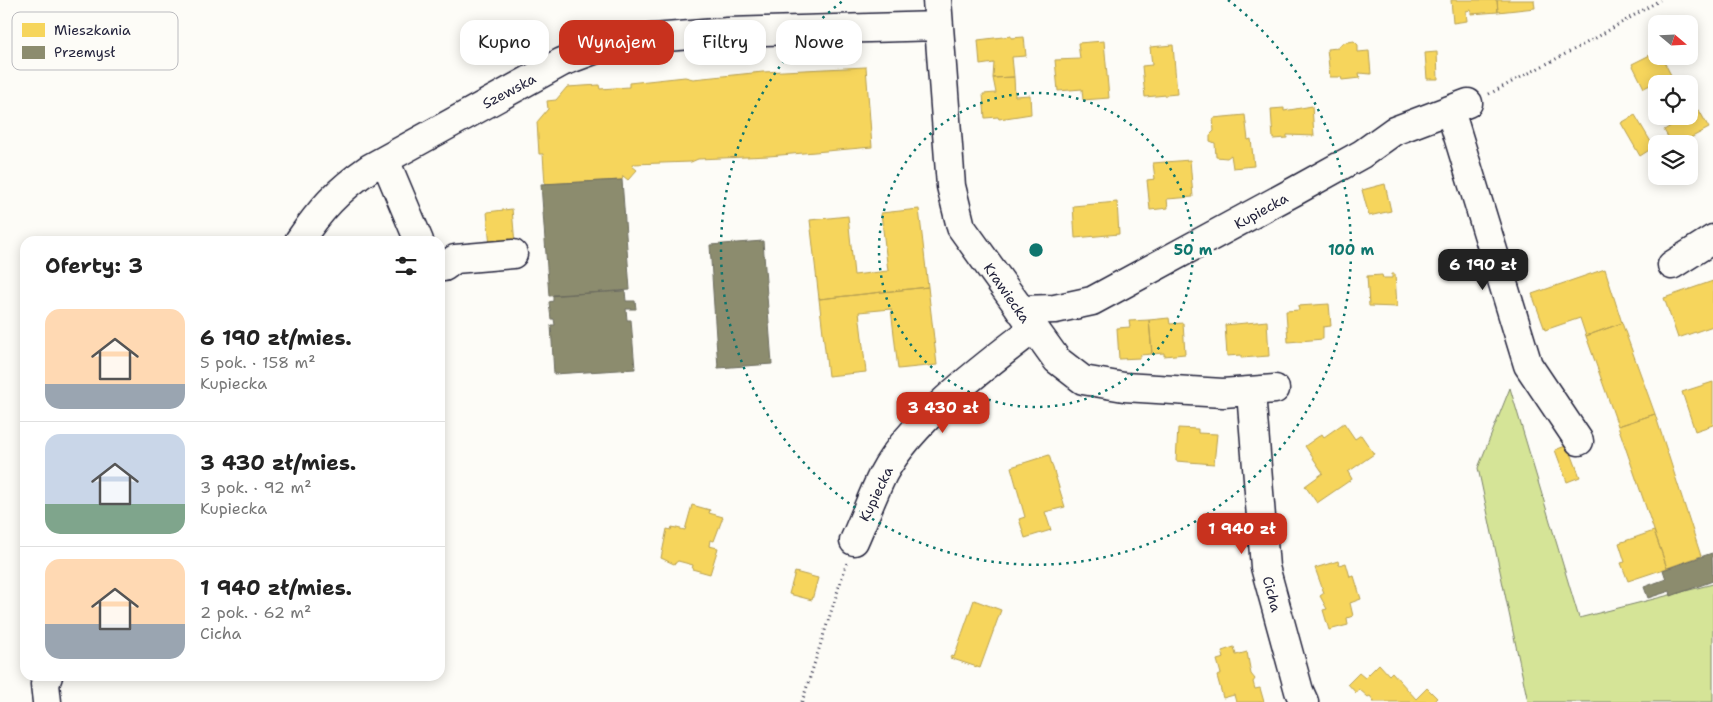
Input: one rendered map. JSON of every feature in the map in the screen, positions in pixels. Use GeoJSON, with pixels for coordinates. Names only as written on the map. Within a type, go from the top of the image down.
{"type":"FeatureCollection","features":[{"type":"Feature","properties":{"kind":"street","name":"Szewska"},"geometry":{"type":"LineString","coordinates":[[301,236],[313,219],[344,186],[386,160],[553,67],[605,46],[641,39],[938,13]]}},
{"type":"Feature","properties":{"kind":"street","name":"Krawiecka"},"geometry":{"type":"LineString","coordinates":[[938,13],[955,209],[961,227],[1026,320],[1057,360],[1083,380],[1124,387],[1178,391],[1263,391]]}},
{"type":"Feature","properties":{"kind":"street","name":"Kupiecka"},"geometry":{"type":"LineString","coordinates":[[854,541],[884,473],[907,440],[1026,320],[1055,309],[1092,301],[1362,154],[1394,131],[1459,106]]}},
{"type":"Feature","properties":{"kind":"street"},"geometry":{"type":"LineString","coordinates":[[1459,106],[1528,365],[1579,441]]}},
{"type":"Feature","properties":{"kind":"street"},"geometry":{"type":"LineString","coordinates":[[386,160],[417,236]]}},
{"type":"Feature","properties":{"kind":"street"},"geometry":{"type":"LineString","coordinates":[[1672,265],[1713,239]]}},
{"type":"Feature","properties":{"kind":"street"},"geometry":{"type":"LineString","coordinates":[[445,266],[456,259],[513,254]]}},
{"type":"Feature","properties":{"kind":"street","name":"Cicha"},"geometry":{"type":"LineString","coordinates":[[1263,391],[1265,567],[1299,691],[1304,702]]}},
{"type":"Feature","properties":{"kind":"street"},"geometry":{"type":"LineString","coordinates":[[46,681],[47,702]]}},
{"type":"Feature","properties":{"kind":"path"},"geometry":{"type":"LineString","coordinates":[[1459,106],[1529,75],[1660,0]]}},
{"type":"Feature","properties":{"kind":"path"},"geometry":{"type":"LineString","coordinates":[[802,702],[854,541]]}},
{"type":"Feature","properties":{"kind":"green space"},"geometry":{"type":"Polygon","coordinates":[[[1510,388],[1579,618],[1713,584],[1713,702],[1528,702],[1478,468],[1510,388]]]}},
{"type":"Feature","properties":{"kind":"building: Mieszkania"},"geometry":{"type":"Polygon","coordinates":[[[1451,0],[1497,0],[1498,12],[1471,14],[1471,10],[1466,11],[1467,21],[1453,23],[1451,0]]]}},
{"type":"Feature","properties":{"kind":"building: Mieszkania"},"geometry":{"type":"Polygon","coordinates":[[[1497,0],[1534,0],[1535,8],[1498,12],[1497,0]]]}},
{"type":"Feature","properties":{"kind":"building: Mieszkania"},"geometry":{"type":"Polygon","coordinates":[[[1011,36],[1011,38],[1024,37],[1026,56],[1012,57],[1014,77],[993,78],[994,63],[980,65],[978,40],[1011,36]]]}},
{"type":"Feature","properties":{"kind":"building: Mieszkania"},"geometry":{"type":"Polygon","coordinates":[[[1104,41],[1109,98],[1083,100],[1082,89],[1058,91],[1055,60],[1080,59],[1078,43],[1104,41]]]}},
{"type":"Feature","properties":{"kind":"building: Mieszkania"},"geometry":{"type":"Polygon","coordinates":[[[1354,41],[1358,45],[1358,52],[1369,51],[1371,74],[1359,73],[1360,78],[1342,80],[1341,77],[1330,77],[1327,49],[1338,48],[1342,43],[1354,41]]]}},
{"type":"Feature","properties":{"kind":"building: Mieszkania"},"geometry":{"type":"Polygon","coordinates":[[[1173,45],[1177,94],[1145,97],[1142,66],[1152,65],[1150,47],[1173,45]]]}},
{"type":"Feature","properties":{"kind":"building: Mieszkania"},"geometry":{"type":"Polygon","coordinates":[[[1437,52],[1438,79],[1427,79],[1425,53],[1437,52]]]}},
{"type":"Feature","properties":{"kind":"building: Mieszkania"},"geometry":{"type":"Polygon","coordinates":[[[1648,56],[1648,65],[1666,65],[1671,75],[1648,75],[1648,86],[1644,88],[1632,64],[1648,56]]]}},
{"type":"Feature","properties":{"kind":"building: Mieszkania"},"geometry":{"type":"Polygon","coordinates":[[[866,67],[872,147],[769,156],[698,159],[691,162],[633,164],[632,166],[637,170],[628,180],[623,176],[622,180],[545,184],[543,154],[539,154],[537,122],[548,109],[547,101],[556,100],[567,87],[599,85],[600,89],[629,87],[629,83],[685,77],[693,79],[763,72],[866,67]]]}},
{"type":"Feature","properties":{"kind":"building: Mieszkania"},"geometry":{"type":"Polygon","coordinates":[[[1014,77],[1015,96],[1030,95],[1031,114],[999,119],[998,117],[985,118],[983,94],[996,93],[993,78],[1014,77]]]}},
{"type":"Feature","properties":{"kind":"building: Mieszkania"},"geometry":{"type":"Polygon","coordinates":[[[1312,106],[1314,136],[1287,135],[1287,138],[1273,139],[1271,109],[1284,108],[1284,111],[1312,106]]]}},
{"type":"Feature","properties":{"kind":"building: Mieszkania"},"geometry":{"type":"Polygon","coordinates":[[[1698,111],[1709,128],[1696,135],[1667,135],[1664,130],[1673,125],[1698,125],[1698,111]]]}},
{"type":"Feature","properties":{"kind":"building: Mieszkania"},"geometry":{"type":"Polygon","coordinates":[[[1245,115],[1248,140],[1251,139],[1254,166],[1233,168],[1231,155],[1227,158],[1216,157],[1215,143],[1210,141],[1210,135],[1214,131],[1213,118],[1245,115]]]}},
{"type":"Feature","properties":{"kind":"building: Mieszkania"},"geometry":{"type":"Polygon","coordinates":[[[1635,115],[1648,137],[1648,151],[1640,156],[1621,123],[1635,115]]]}},
{"type":"Feature","properties":{"kind":"building: Mieszkania"},"geometry":{"type":"Polygon","coordinates":[[[1190,160],[1193,197],[1167,199],[1168,208],[1150,210],[1147,180],[1155,179],[1153,163],[1190,160]]]}},
{"type":"Feature","properties":{"kind":"building: Mieszkania"},"geometry":{"type":"Polygon","coordinates":[[[1385,184],[1391,211],[1369,216],[1362,190],[1385,184]]]}},
{"type":"Feature","properties":{"kind":"building: Mieszkania"},"geometry":{"type":"Polygon","coordinates":[[[1117,202],[1119,234],[1075,238],[1073,206],[1117,202]]]}},
{"type":"Feature","properties":{"kind":"building: Mieszkania"},"geometry":{"type":"Polygon","coordinates":[[[512,209],[515,244],[490,247],[487,212],[512,209]]]}},
{"type":"Feature","properties":{"kind":"building: Mieszkania"},"geometry":{"type":"Polygon","coordinates":[[[919,209],[928,287],[819,299],[810,220],[848,216],[854,275],[888,271],[881,213],[919,209]]]}},
{"type":"Feature","properties":{"kind":"building: Mieszkania"},"geometry":{"type":"Polygon","coordinates":[[[1605,269],[1622,323],[1586,336],[1580,318],[1545,330],[1532,294],[1605,269]]]}},
{"type":"Feature","properties":{"kind":"building: Mieszkania"},"geometry":{"type":"Polygon","coordinates":[[[1392,274],[1395,274],[1397,307],[1369,306],[1367,276],[1382,275],[1383,278],[1392,278],[1392,274]]]}},
{"type":"Feature","properties":{"kind":"building: Mieszkania"},"geometry":{"type":"Polygon","coordinates":[[[1713,281],[1713,326],[1678,338],[1664,298],[1713,281]]]}},
{"type":"Feature","properties":{"kind":"building: Mieszkania"},"geometry":{"type":"Polygon","coordinates":[[[928,287],[937,365],[898,369],[891,309],[859,312],[866,372],[828,376],[819,299],[928,287]]]}},
{"type":"Feature","properties":{"kind":"building: Mieszkania"},"geometry":{"type":"Polygon","coordinates":[[[1329,304],[1331,326],[1323,327],[1323,339],[1288,342],[1286,311],[1299,310],[1298,306],[1329,304]]]}},
{"type":"Feature","properties":{"kind":"building: Mieszkania"},"geometry":{"type":"Polygon","coordinates":[[[1169,318],[1170,324],[1183,323],[1185,354],[1164,356],[1164,353],[1152,354],[1149,320],[1169,318]]]}},
{"type":"Feature","properties":{"kind":"building: Mieszkania"},"geometry":{"type":"Polygon","coordinates":[[[1149,320],[1152,354],[1140,355],[1140,358],[1119,359],[1117,328],[1130,327],[1129,321],[1149,320]]]}},
{"type":"Feature","properties":{"kind":"building: Mieszkania"},"geometry":{"type":"Polygon","coordinates":[[[1267,321],[1269,356],[1241,358],[1241,355],[1227,356],[1225,325],[1267,321]]]}},
{"type":"Feature","properties":{"kind":"building: Mieszkania"},"geometry":{"type":"Polygon","coordinates":[[[1622,323],[1655,414],[1618,426],[1586,336],[1622,323]]]}},
{"type":"Feature","properties":{"kind":"building: Mieszkania"},"geometry":{"type":"Polygon","coordinates":[[[1713,382],[1713,425],[1695,431],[1682,392],[1713,382]]]}},
{"type":"Feature","properties":{"kind":"building: Mieszkania"},"geometry":{"type":"Polygon","coordinates":[[[1655,414],[1701,556],[1667,568],[1618,426],[1655,414]]]}},
{"type":"Feature","properties":{"kind":"building: Mieszkania"},"geometry":{"type":"Polygon","coordinates":[[[1344,423],[1355,439],[1361,435],[1374,454],[1348,472],[1352,479],[1317,503],[1305,486],[1323,473],[1305,446],[1322,434],[1324,437],[1344,423]]]}},
{"type":"Feature","properties":{"kind":"building: Mieszkania"},"geometry":{"type":"Polygon","coordinates":[[[1178,428],[1198,429],[1198,433],[1217,434],[1214,464],[1176,461],[1178,428]]]}},
{"type":"Feature","properties":{"kind":"building: Mieszkania"},"geometry":{"type":"Polygon","coordinates":[[[1568,445],[1580,477],[1567,482],[1555,450],[1568,445]]]}},
{"type":"Feature","properties":{"kind":"building: Mieszkania"},"geometry":{"type":"Polygon","coordinates":[[[1049,455],[1065,507],[1045,512],[1051,530],[1025,538],[1019,519],[1025,517],[1011,467],[1049,455]]]}},
{"type":"Feature","properties":{"kind":"building: Mieszkania"},"geometry":{"type":"Polygon","coordinates":[[[692,505],[710,510],[709,513],[723,517],[714,541],[710,540],[709,546],[718,548],[710,574],[692,569],[693,565],[678,561],[674,564],[661,558],[667,529],[671,530],[672,527],[685,530],[692,505]]]}},
{"type":"Feature","properties":{"kind":"building: Mieszkania"},"geometry":{"type":"Polygon","coordinates":[[[1654,531],[1667,568],[1628,581],[1621,563],[1625,562],[1619,543],[1654,531]]]}},
{"type":"Feature","properties":{"kind":"building: Mieszkania"},"geometry":{"type":"Polygon","coordinates":[[[1338,561],[1339,565],[1346,563],[1350,577],[1354,576],[1361,599],[1350,603],[1353,616],[1347,618],[1348,625],[1329,630],[1323,610],[1327,609],[1320,596],[1324,593],[1315,568],[1338,561]]]}},
{"type":"Feature","properties":{"kind":"building: Mieszkania"},"geometry":{"type":"Polygon","coordinates":[[[795,572],[818,578],[812,600],[789,594],[795,572]]]}},
{"type":"Feature","properties":{"kind":"building: Mieszkania"},"geometry":{"type":"Polygon","coordinates":[[[974,600],[1001,610],[980,668],[950,658],[951,656],[954,657],[974,600]]]}},
{"type":"Feature","properties":{"kind":"building: Mieszkania"},"geometry":{"type":"Polygon","coordinates":[[[1234,647],[1236,655],[1247,652],[1251,674],[1255,679],[1253,682],[1255,689],[1260,688],[1264,702],[1236,702],[1234,695],[1223,698],[1217,676],[1221,674],[1217,660],[1224,658],[1222,651],[1234,647]]]}},
{"type":"Feature","properties":{"kind":"building: Mieszkania"},"geometry":{"type":"Polygon","coordinates":[[[1379,664],[1389,675],[1392,672],[1416,699],[1427,688],[1437,698],[1433,702],[1373,702],[1370,696],[1368,697],[1359,689],[1356,693],[1348,684],[1359,673],[1365,678],[1379,664]]]}},
{"type":"Feature","properties":{"kind":"building: Przemysł"},"geometry":{"type":"Polygon","coordinates":[[[622,180],[630,290],[549,296],[541,184],[622,180]]]}},
{"type":"Feature","properties":{"kind":"building: Przemysł"},"geometry":{"type":"Polygon","coordinates":[[[763,241],[772,364],[718,368],[710,245],[763,241]]]}},
{"type":"Feature","properties":{"kind":"building: Przemysł"},"geometry":{"type":"Polygon","coordinates":[[[625,291],[626,301],[635,301],[636,309],[626,309],[627,320],[631,320],[635,369],[554,374],[551,325],[555,325],[554,319],[551,319],[549,302],[553,301],[553,295],[625,291]]]}},
{"type":"Feature","properties":{"kind":"building: Przemysł"},"geometry":{"type":"Polygon","coordinates":[[[1712,553],[1713,581],[1671,596],[1670,591],[1648,598],[1644,587],[1666,579],[1663,570],[1712,553]]]}}]}
